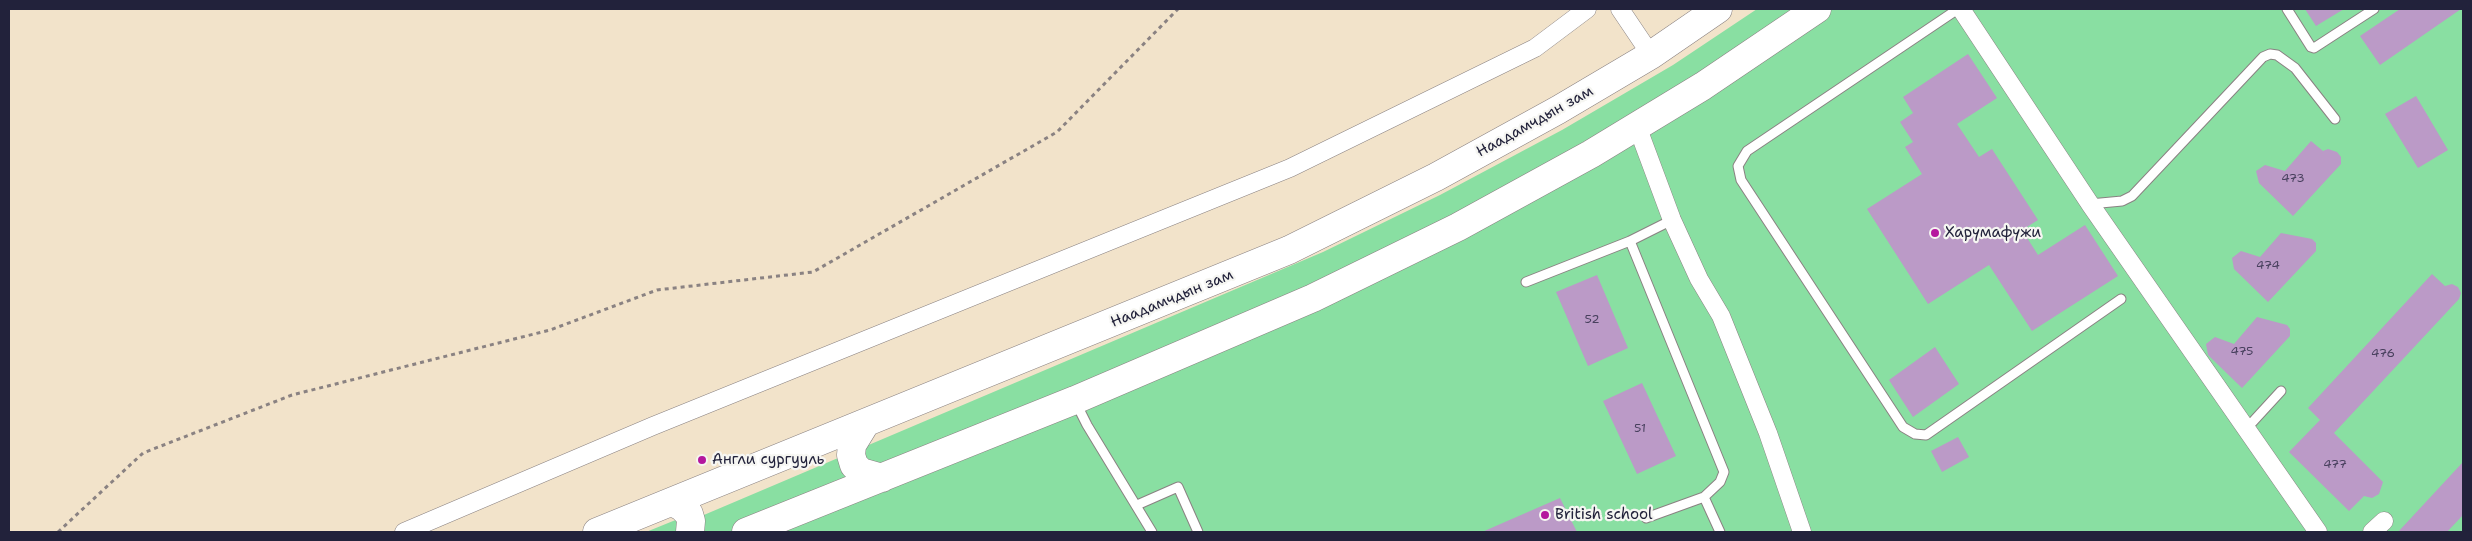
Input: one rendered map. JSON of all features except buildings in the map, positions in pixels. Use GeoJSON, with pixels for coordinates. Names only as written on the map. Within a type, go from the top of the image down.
{"type":"FeatureCollection","features":[{"type":"Feature","properties":{"kind":"highway","name":"Наадамчдын зам"},"geometry":{"type":"LineString","coordinates":[[597,532],[1289,250],[1436,177],[1558,110],[1651,55],[1718,9]]}},
{"type":"Feature","properties":{"kind":"highway"},"geometry":{"type":"LineString","coordinates":[[746,532],[1074,400],[1313,298],[1458,226],[1637,126],[1703,86],[1817,9]]}},
{"type":"Feature","properties":{"kind":"highway"},"geometry":{"type":"LineString","coordinates":[[865,424],[856,436],[851,455],[854,466],[861,472],[882,478]]}},
{"type":"Feature","properties":{"kind":"highway"},"geometry":{"type":"LineString","coordinates":[[672,502],[682,507],[689,514],[691,521],[690,532]]}},
{"type":"Feature","properties":{"kind":"street"},"geometry":{"type":"LineString","coordinates":[[404,532],[653,426],[1290,168],[1535,48],[1587,9]]}},
{"type":"Feature","properties":{"kind":"street"},"geometry":{"type":"LineString","coordinates":[[1620,9],[1651,55]]}},
{"type":"Feature","properties":{"kind":"street"},"geometry":{"type":"LineString","coordinates":[[1960,9],[2090,204],[2318,532]]}},
{"type":"Feature","properties":{"kind":"street"},"geometry":{"type":"LineString","coordinates":[[1637,126],[1672,220],[1700,279],[1721,316],[1768,433],[1802,532]]}},
{"type":"Feature","properties":{"kind":"lane"},"geometry":{"type":"LineString","coordinates":[[1960,9],[1747,151],[1738,166],[1741,180],[1903,427],[1915,434],[1926,435],[2121,299]]}},
{"type":"Feature","properties":{"kind":"lane"},"geometry":{"type":"LineString","coordinates":[[2287,9],[2311,47],[2314,48],[2374,9]]}},
{"type":"Feature","properties":{"kind":"lane"},"geometry":{"type":"LineString","coordinates":[[2090,204],[2122,201],[2132,196],[2263,57],[2270,54],[2277,55],[2295,68],[2335,119]]}},
{"type":"Feature","properties":{"kind":"lane"},"geometry":{"type":"LineString","coordinates":[[1526,282],[1630,241],[1672,220]]}},
{"type":"Feature","properties":{"kind":"lane"},"geometry":{"type":"LineString","coordinates":[[1630,241],[1724,472],[1720,482],[1704,497],[1646,518]]}},
{"type":"Feature","properties":{"kind":"lane"},"geometry":{"type":"LineString","coordinates":[[2247,428],[2281,391]]}},
{"type":"Feature","properties":{"kind":"lane"},"geometry":{"type":"LineString","coordinates":[[1074,400],[1087,425],[1152,532]]}},
{"type":"Feature","properties":{"kind":"lane"},"geometry":{"type":"LineString","coordinates":[[1137,505],[1178,487],[1198,532]]}},
{"type":"Feature","properties":{"kind":"lane"},"geometry":{"type":"LineString","coordinates":[[1704,497],[1720,532]]}},
{"type":"Feature","properties":{"kind":"path"},"geometry":{"type":"LineString","coordinates":[[58,532],[143,452],[292,395],[550,330],[657,290],[812,272],[1057,132],[1178,9]]}},
{"type":"Feature","properties":{"kind":"green space"},"geometry":{"type":"Polygon","coordinates":[[[1757,9],[2463,9],[2463,532],[646,532],[678,519],[685,523],[1323,252],[1440,195],[1562,130],[1673,65],[1757,9]]]}},
{"type":"Feature","properties":{"kind":"place","name":"Харүмафүжи"},"geometry":{"type":"Point","coordinates":[1935,233]}},
{"type":"Feature","properties":{"kind":"place","name":"Англи сургууль"},"geometry":{"type":"Point","coordinates":[702,460]}},
{"type":"Feature","properties":{"kind":"place","name":"British school"},"geometry":{"type":"Point","coordinates":[1545,515]}}]}
